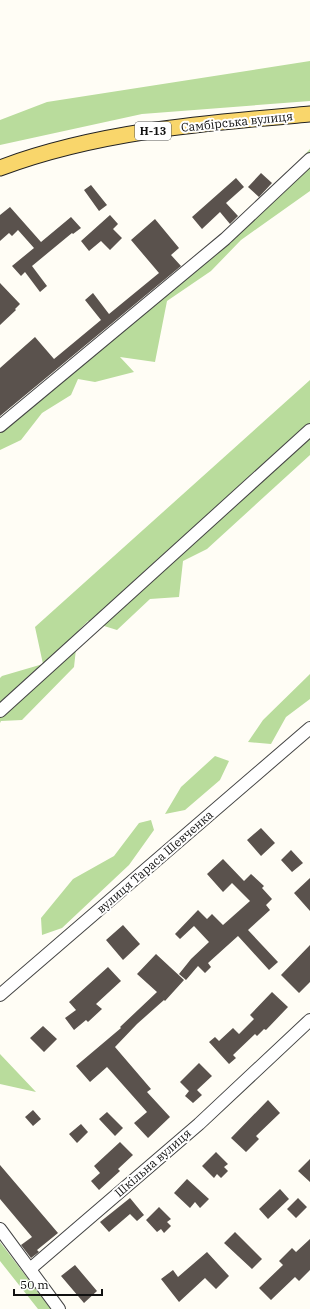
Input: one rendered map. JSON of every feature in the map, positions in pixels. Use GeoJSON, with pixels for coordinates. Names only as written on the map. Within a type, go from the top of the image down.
{"type":"FeatureCollection","features":[{"type":"Feature","properties":{"kind":"main road","name":"Самбірська вулиця"},"geometry":{"type":"LineString","coordinates":[[0,168],[72,146],[137,133],[257,118],[310,114]]}},
{"type":"Feature","properties":{"kind":"street"},"geometry":{"type":"LineString","coordinates":[[0,426],[225,239],[310,159]]}},
{"type":"Feature","properties":{"kind":"street"},"geometry":{"type":"LineString","coordinates":[[0,711],[310,430]]}},
{"type":"Feature","properties":{"kind":"street","name":"вулиця Тараса Шевченка"},"geometry":{"type":"LineString","coordinates":[[0,995],[310,728]]}},
{"type":"Feature","properties":{"kind":"street","name":"Шкільна вулиця"},"geometry":{"type":"LineString","coordinates":[[30,1269],[199,1124],[310,1020]]}},
{"type":"Feature","properties":{"kind":"street"},"geometry":{"type":"LineString","coordinates":[[0,1229],[59,1309]]}},
{"type":"Feature","properties":{"kind":"green space"},"geometry":{"type":"Polygon","coordinates":[[[310,61],[310,101],[142,114],[0,145],[0,120],[47,102],[310,61]]]}},
{"type":"Feature","properties":{"kind":"green space"},"geometry":{"type":"Polygon","coordinates":[[[310,149],[310,191],[241,240],[211,271],[167,301],[155,362],[120,357],[134,372],[95,382],[78,379],[71,395],[42,413],[21,440],[0,450],[0,421],[267,206],[292,168],[310,149]]]}},
{"type":"Feature","properties":{"kind":"green space"},"geometry":{"type":"Polygon","coordinates":[[[310,380],[310,455],[207,549],[183,561],[179,597],[150,599],[117,630],[88,621],[78,631],[74,667],[22,720],[1,721],[0,723],[0,678],[2,676],[43,664],[35,627],[310,380]]]}},
{"type":"Feature","properties":{"kind":"green space"},"geometry":{"type":"Polygon","coordinates":[[[310,674],[310,699],[286,717],[271,744],[248,742],[263,720],[310,674]]]}},
{"type":"Feature","properties":{"kind":"green space"},"geometry":{"type":"Polygon","coordinates":[[[215,756],[229,761],[220,780],[185,810],[165,814],[181,787],[215,756]]]}},
{"type":"Feature","properties":{"kind":"green space"},"geometry":{"type":"Polygon","coordinates":[[[151,820],[154,830],[129,865],[62,928],[42,935],[41,918],[73,879],[114,856],[139,823],[151,820]]]}},
{"type":"Feature","properties":{"kind":"green space"},"geometry":{"type":"Polygon","coordinates":[[[0,1054],[36,1092],[0,1084],[0,1054]]]}},
{"type":"Feature","properties":{"kind":"green space"},"geometry":{"type":"Polygon","coordinates":[[[0,1242],[51,1309],[38,1309],[0,1261],[0,1242]]]}},
{"type":"Feature","properties":{"kind":"building"},"geometry":{"type":"Polygon","coordinates":[[[261,173],[272,183],[259,197],[248,187],[261,173]]]}},
{"type":"Feature","properties":{"kind":"building"},"geometry":{"type":"Polygon","coordinates":[[[236,178],[244,187],[226,203],[238,216],[230,224],[220,212],[202,229],[192,217],[236,178]]]}},
{"type":"Feature","properties":{"kind":"building"},"geometry":{"type":"Polygon","coordinates":[[[91,185],[107,205],[99,211],[84,190],[91,185]]]}},
{"type":"Feature","properties":{"kind":"building"},"geometry":{"type":"Polygon","coordinates":[[[10,207],[41,242],[71,217],[81,228],[73,234],[72,233],[32,266],[47,286],[40,292],[25,272],[21,276],[12,266],[34,248],[18,230],[12,236],[9,233],[0,241],[0,215],[10,207]]]}},
{"type":"Feature","properties":{"kind":"building"},"geometry":{"type":"Polygon","coordinates":[[[110,215],[118,224],[113,229],[122,238],[110,250],[101,241],[89,251],[81,241],[110,215]]]}},
{"type":"Feature","properties":{"kind":"building"},"geometry":{"type":"Polygon","coordinates":[[[155,219],[179,248],[171,255],[181,266],[0,416],[0,368],[35,337],[54,359],[101,320],[85,300],[93,293],[109,314],[159,273],[131,240],[155,219]]]}},
{"type":"Feature","properties":{"kind":"building"},"geometry":{"type":"Polygon","coordinates":[[[0,283],[20,304],[15,309],[16,310],[0,325],[0,283]]]}},
{"type":"Feature","properties":{"kind":"building"},"geometry":{"type":"Polygon","coordinates":[[[261,828],[275,843],[261,856],[247,840],[261,828]]]}},
{"type":"Feature","properties":{"kind":"building"},"geometry":{"type":"Polygon","coordinates":[[[291,850],[303,863],[292,872],[281,860],[291,850]]]}},
{"type":"Feature","properties":{"kind":"building"},"geometry":{"type":"Polygon","coordinates":[[[223,859],[244,881],[251,874],[264,886],[262,888],[272,899],[266,905],[270,910],[248,930],[278,962],[269,970],[238,936],[208,963],[211,967],[205,973],[198,966],[186,980],[179,974],[191,959],[209,942],[194,926],[180,939],[175,934],[198,910],[207,919],[212,914],[223,925],[250,901],[232,883],[223,892],[207,874],[223,859]]]}},
{"type":"Feature","properties":{"kind":"building"},"geometry":{"type":"Polygon","coordinates":[[[310,878],[310,911],[294,893],[310,878]]]}},
{"type":"Feature","properties":{"kind":"building"},"geometry":{"type":"Polygon","coordinates":[[[123,925],[140,944],[123,960],[106,940],[123,925]]]}},
{"type":"Feature","properties":{"kind":"building"},"geometry":{"type":"Polygon","coordinates":[[[310,945],[310,982],[299,993],[281,975],[310,945]]]}},
{"type":"Feature","properties":{"kind":"building"},"geometry":{"type":"Polygon","coordinates":[[[156,954],[184,980],[165,1001],[164,1000],[137,1024],[115,1047],[151,1089],[147,1092],[170,1117],[148,1138],[134,1123],[147,1112],[107,1067],[90,1082],[76,1066],[121,1028],[120,1027],[157,992],[137,974],[156,954]]]}},
{"type":"Feature","properties":{"kind":"building"},"geometry":{"type":"Polygon","coordinates":[[[108,967],[121,981],[96,1004],[102,1009],[88,1022],[86,1020],[74,1030],[65,1018],[76,1010],[69,1002],[108,967]]]}},
{"type":"Feature","properties":{"kind":"building"},"geometry":{"type":"Polygon","coordinates":[[[272,992],[288,1007],[266,1030],[264,1029],[257,1036],[255,1034],[233,1055],[236,1058],[229,1064],[209,1042],[215,1037],[219,1041],[233,1028],[239,1034],[254,1019],[250,1015],[272,992]]]}},
{"type":"Feature","properties":{"kind":"building"},"geometry":{"type":"Polygon","coordinates":[[[43,1026],[57,1039],[44,1052],[30,1038],[43,1026]]]}},
{"type":"Feature","properties":{"kind":"building"},"geometry":{"type":"Polygon","coordinates":[[[199,1063],[212,1076],[197,1090],[202,1095],[193,1103],[185,1096],[189,1091],[180,1082],[199,1063]]]}},
{"type":"Feature","properties":{"kind":"building"},"geometry":{"type":"Polygon","coordinates":[[[268,1100],[280,1113],[256,1136],[259,1139],[246,1152],[231,1138],[268,1100]]]}},
{"type":"Feature","properties":{"kind":"building"},"geometry":{"type":"Polygon","coordinates":[[[33,1110],[41,1119],[33,1126],[25,1117],[33,1110]]]}},
{"type":"Feature","properties":{"kind":"building"},"geometry":{"type":"Polygon","coordinates":[[[107,1112],[123,1128],[115,1136],[99,1119],[107,1112]]]}},
{"type":"Feature","properties":{"kind":"building"},"geometry":{"type":"Polygon","coordinates":[[[81,1124],[88,1132],[77,1143],[69,1134],[81,1124]]]}},
{"type":"Feature","properties":{"kind":"building"},"geometry":{"type":"Polygon","coordinates":[[[120,1142],[133,1155],[118,1169],[120,1171],[99,1190],[91,1181],[100,1173],[94,1166],[120,1142]]]}},
{"type":"Feature","properties":{"kind":"building"},"geometry":{"type":"Polygon","coordinates":[[[216,1152],[228,1164],[224,1167],[228,1171],[221,1178],[217,1174],[214,1178],[202,1166],[216,1152]]]}},
{"type":"Feature","properties":{"kind":"building"},"geometry":{"type":"Polygon","coordinates":[[[310,1159],[310,1182],[298,1171],[310,1159]]]}},
{"type":"Feature","properties":{"kind":"building"},"geometry":{"type":"Polygon","coordinates":[[[0,1165],[58,1233],[37,1250],[39,1252],[31,1258],[21,1245],[32,1237],[0,1199],[0,1165]]]}},
{"type":"Feature","properties":{"kind":"building"},"geometry":{"type":"Polygon","coordinates":[[[187,1179],[209,1199],[200,1208],[195,1202],[190,1208],[174,1193],[187,1179]]]}},
{"type":"Feature","properties":{"kind":"building"},"geometry":{"type":"Polygon","coordinates":[[[280,1189],[289,1199],[268,1219],[259,1209],[280,1189]]]}},
{"type":"Feature","properties":{"kind":"building"},"geometry":{"type":"Polygon","coordinates":[[[130,1198],[144,1215],[137,1221],[130,1214],[109,1232],[100,1222],[130,1198]]]}},
{"type":"Feature","properties":{"kind":"building"},"geometry":{"type":"Polygon","coordinates":[[[298,1198],[307,1207],[296,1218],[287,1209],[298,1198]]]}},
{"type":"Feature","properties":{"kind":"building"},"geometry":{"type":"Polygon","coordinates":[[[159,1207],[171,1219],[167,1222],[171,1226],[164,1233],[161,1229],[157,1232],[146,1220],[159,1207]]]}},
{"type":"Feature","properties":{"kind":"building"},"geometry":{"type":"Polygon","coordinates":[[[235,1232],[262,1259],[252,1269],[224,1243],[235,1232]]]}},
{"type":"Feature","properties":{"kind":"building"},"geometry":{"type":"Polygon","coordinates":[[[310,1239],[310,1270],[299,1281],[295,1277],[271,1300],[259,1288],[283,1265],[279,1261],[292,1248],[296,1252],[310,1239]]]}},
{"type":"Feature","properties":{"kind":"building"},"geometry":{"type":"Polygon","coordinates":[[[207,1252],[229,1276],[216,1289],[205,1278],[179,1302],[161,1279],[173,1270],[178,1277],[207,1252]]]}},
{"type":"Feature","properties":{"kind":"building"},"geometry":{"type":"Polygon","coordinates":[[[75,1265],[97,1291],[84,1303],[61,1276],[75,1265]]]}}]}
